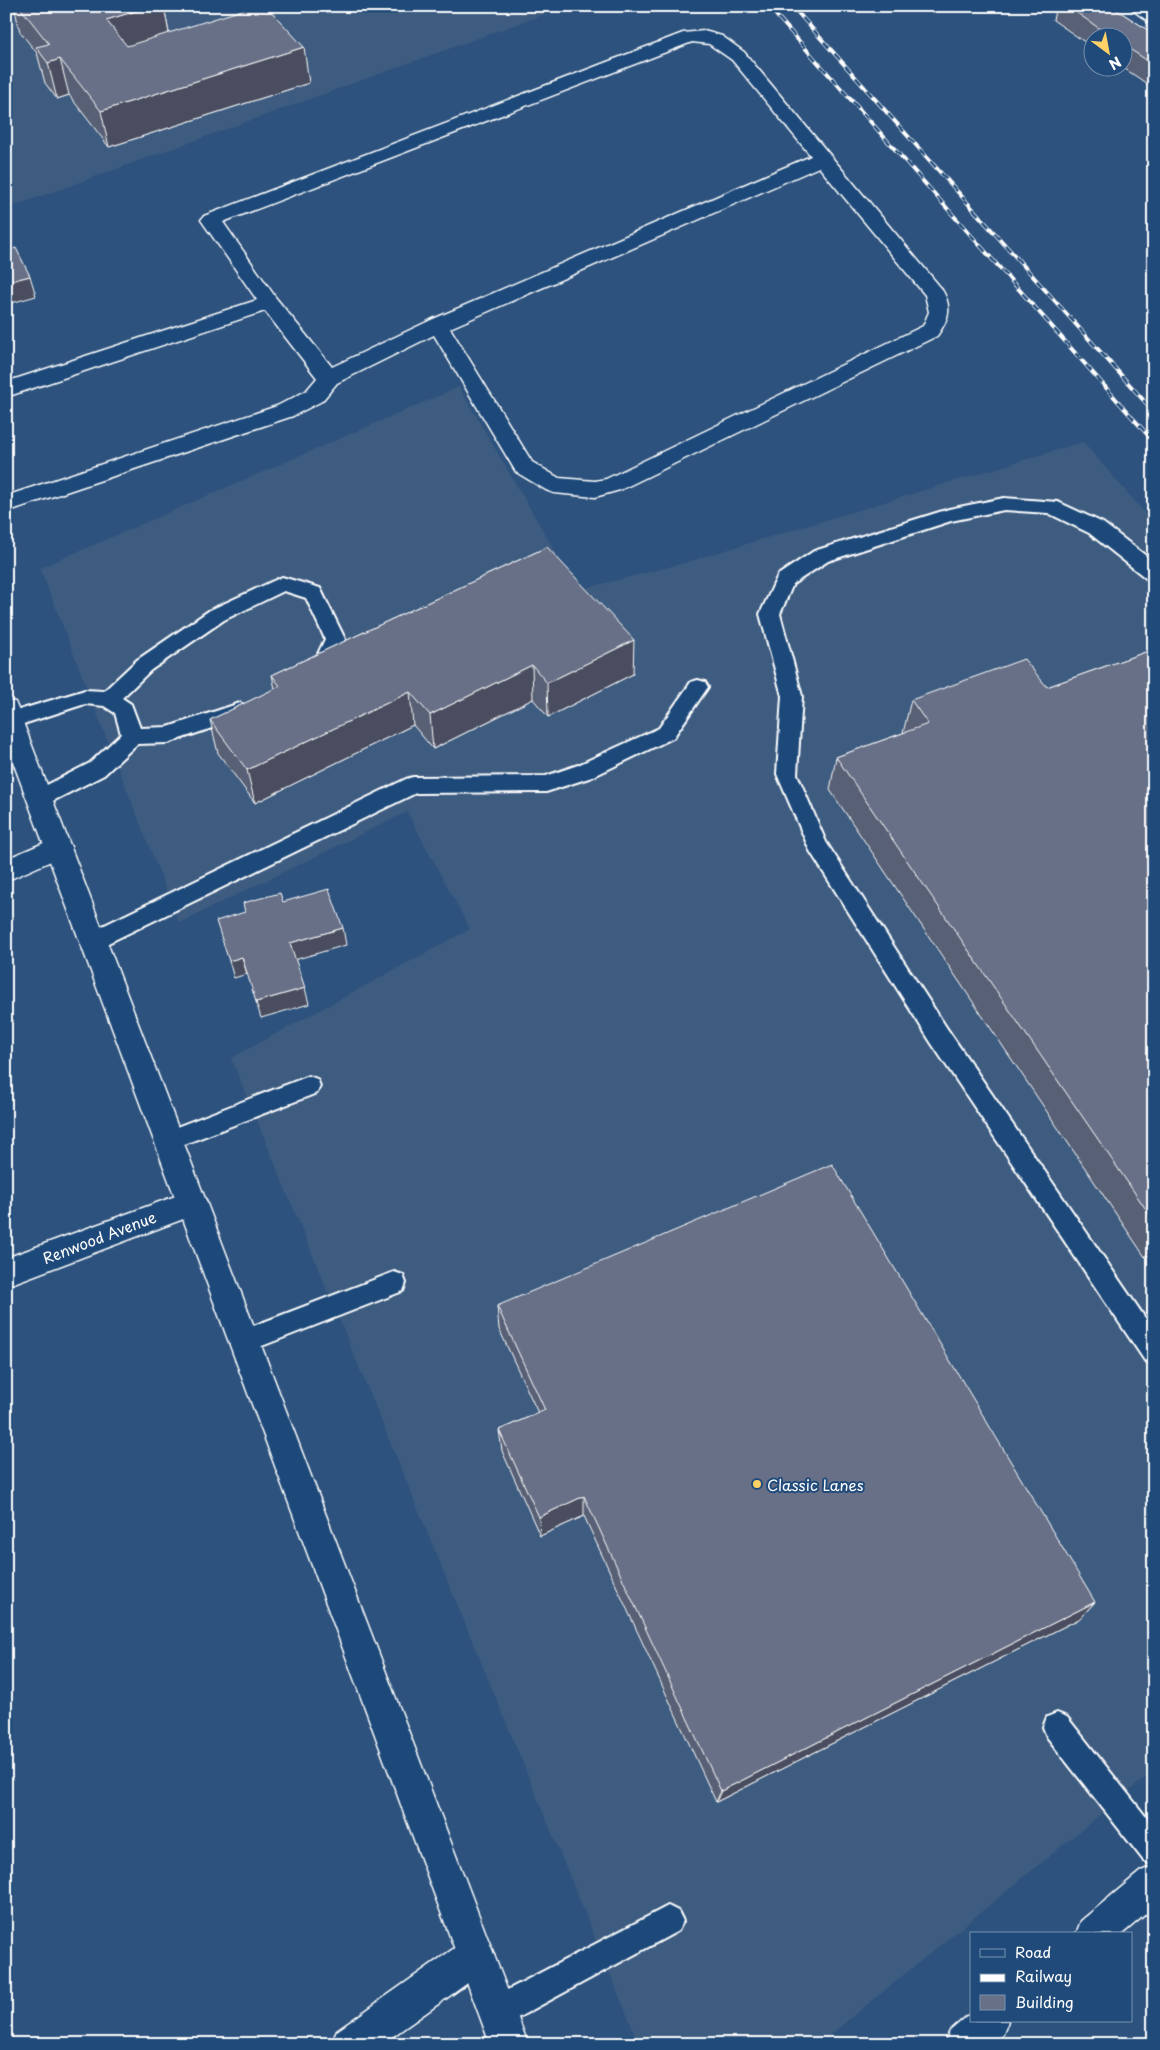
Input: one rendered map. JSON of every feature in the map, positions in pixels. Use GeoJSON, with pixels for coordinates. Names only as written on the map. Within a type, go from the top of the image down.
{"type":"FeatureCollection","features":[{"type":"Feature","properties":{"kind":"street"},"geometry":{"type":"LineString","coordinates":[[1136,6],[1154,17]]}},
{"type":"Feature","properties":{"kind":"street"},"geometry":{"type":"LineString","coordinates":[[329,378],[269,303],[211,220],[689,37],[702,35],[723,42],[738,56],[821,159],[934,292],[941,311],[939,319],[930,331],[612,485],[595,489],[554,486],[524,467],[438,325]]}},
{"type":"Feature","properties":{"kind":"street"},"geometry":{"type":"LineString","coordinates":[[6,504],[285,411],[314,396],[329,378],[358,362],[438,325],[821,159]]}},
{"type":"Feature","properties":{"kind":"street"},"geometry":{"type":"LineString","coordinates":[[6,390],[269,303]]}},
{"type":"Feature","properties":{"kind":"street"},"geometry":{"type":"LineString","coordinates":[[8,714],[509,2044]]}},
{"type":"Feature","properties":{"kind":"street"},"geometry":{"type":"LineString","coordinates":[[6,871],[58,847]]}},
{"type":"Feature","properties":{"kind":"street","name":"Renwood Avenue"},"geometry":{"type":"LineString","coordinates":[[6,1272],[192,1203]]}},
{"type":"Feature","properties":{"kind":"street"},"geometry":{"type":"LineString","coordinates":[[1096,1932],[1154,1884]]}},
{"type":"Feature","properties":{"kind":"street"},"geometry":{"type":"LineString","coordinates":[[350,2044],[476,1955]]}},
{"type":"Feature","properties":{"kind":"street"},"geometry":{"type":"LineString","coordinates":[[963,2044],[989,2022]]}},
{"type":"Feature","properties":{"kind":"lane"},"geometry":{"type":"LineString","coordinates":[[1154,574],[1096,528],[1051,507],[1004,504],[949,515],[820,556],[785,580],[770,614],[792,696],[787,774],[817,845],[940,1037],[1154,1353]]}},
{"type":"Feature","properties":{"kind":"lane"},"geometry":{"type":"LineString","coordinates":[[108,699],[144,665],[216,615],[282,584],[313,593],[335,638],[321,669],[296,682]]}},
{"type":"Feature","properties":{"kind":"lane"},"geometry":{"type":"LineString","coordinates":[[94,940],[413,785],[546,784],[585,771],[666,733],[698,688]]}},
{"type":"Feature","properties":{"kind":"lane"},"geometry":{"type":"LineString","coordinates":[[8,714],[84,697],[108,699],[124,709],[132,736]]}},
{"type":"Feature","properties":{"kind":"lane"},"geometry":{"type":"LineString","coordinates":[[40,798],[97,770],[132,736],[168,735],[238,712],[255,703]]}},
{"type":"Feature","properties":{"kind":"lane"},"geometry":{"type":"LineString","coordinates":[[169,1140],[309,1086]]}},
{"type":"Feature","properties":{"kind":"lane"},"geometry":{"type":"LineString","coordinates":[[244,1341],[394,1283]]}},
{"type":"Feature","properties":{"kind":"lane"},"geometry":{"type":"LineString","coordinates":[[1057,1727],[1154,1851]]}},
{"type":"Feature","properties":{"kind":"lane"},"geometry":{"type":"LineString","coordinates":[[497,2012],[668,1921]]}},
{"type":"Feature","properties":{"kind":"shaded area"},"geometry":{"type":"Polygon","coordinates":[[[50,6],[567,6],[6,209],[6,19],[50,6]]]}},
{"type":"Feature","properties":{"kind":"shaded area"},"geometry":{"type":"Polygon","coordinates":[[[459,387],[578,590],[680,564],[1083,442],[1154,523],[1154,1771],[819,2044],[639,2044],[231,1058],[470,929],[407,812],[179,923],[40,568],[459,387]]]}},
{"type":"Feature","properties":{"kind":"building"},"geometry":{"type":"Polygon","coordinates":[[[19,6],[153,6],[106,20],[127,46],[255,6],[266,6],[304,47],[101,111],[60,59],[48,63],[36,47],[49,44],[19,6]]]}},
{"type":"Feature","properties":{"kind":"building"},"geometry":{"type":"Polygon","coordinates":[[[1067,6],[1111,6],[1154,34],[1154,65],[1132,51],[1132,28],[1099,28],[1067,6]]]}},
{"type":"Feature","properties":{"kind":"building"},"geometry":{"type":"Polygon","coordinates":[[[16,248],[30,276],[6,282],[6,251],[16,248]]]}},
{"type":"Feature","properties":{"kind":"building"},"geometry":{"type":"Polygon","coordinates":[[[547,547],[634,640],[547,683],[532,665],[430,715],[410,692],[247,770],[210,720],[280,686],[272,675],[547,547]]]}},
{"type":"Feature","properties":{"kind":"building"},"geometry":{"type":"Polygon","coordinates":[[[1154,649],[1154,1221],[836,757],[928,724],[911,700],[1024,659],[1047,687],[1154,649]]]}},
{"type":"Feature","properties":{"kind":"building"},"geometry":{"type":"Polygon","coordinates":[[[329,889],[343,928],[290,943],[305,988],[256,1002],[242,957],[229,961],[216,921],[245,912],[243,903],[280,893],[283,902],[329,889]]]}},
{"type":"Feature","properties":{"kind":"building","name":"Classic Lanes"},"geometry":{"type":"Polygon","coordinates":[[[832,1164],[1095,1602],[721,1791],[584,1496],[539,1517],[499,1430],[545,1410],[497,1306],[832,1164]]]}},
{"type":"Feature","properties":{"kind":"railway"},"geometry":{"type":"LineString","coordinates":[[768,6],[1154,442]]}},
{"type":"Feature","properties":{"kind":"railway"},"geometry":{"type":"LineString","coordinates":[[792,6],[1154,412]]}},
{"type":"Feature","properties":{"kind":"place","name":"Classic Lanes"},"geometry":{"type":"Point","coordinates":[757,1484]}}]}
